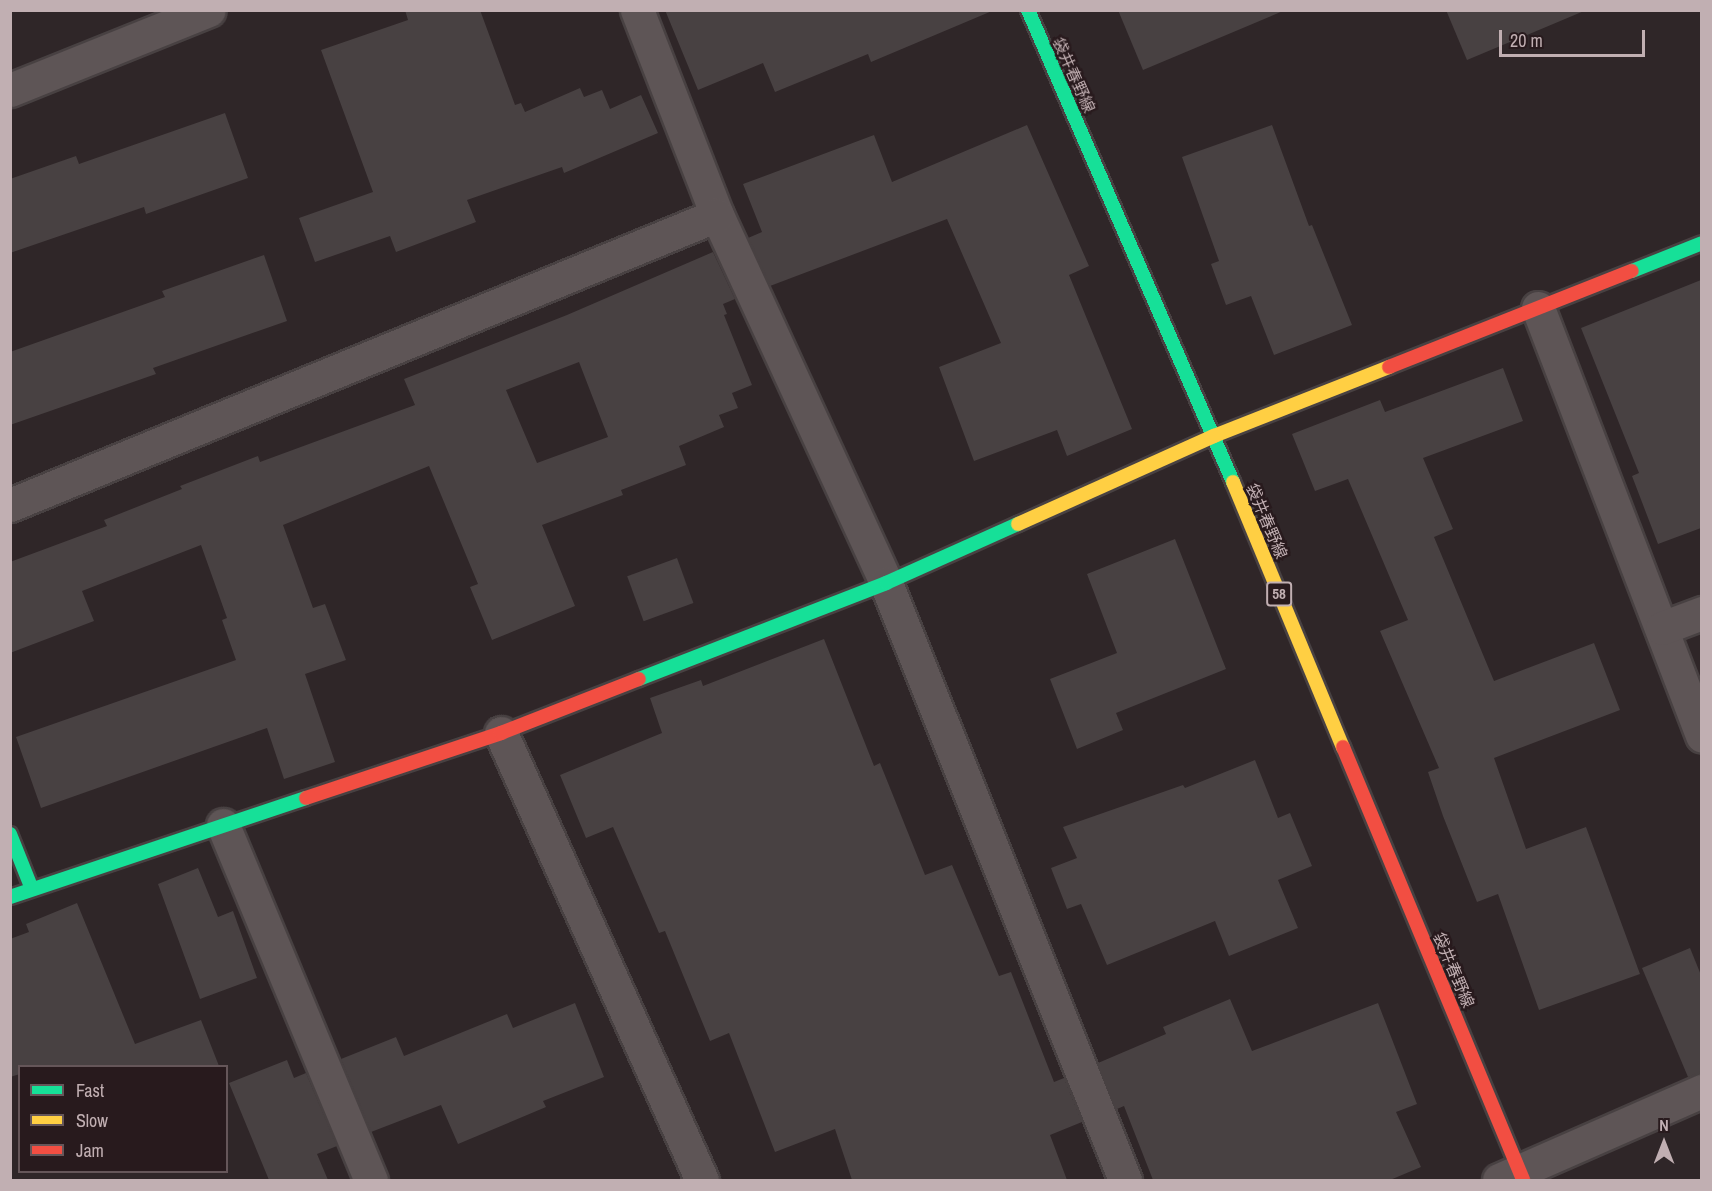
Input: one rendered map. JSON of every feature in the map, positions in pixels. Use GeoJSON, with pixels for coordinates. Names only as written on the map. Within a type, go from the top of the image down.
{"type":"FeatureCollection","features":[{"type":"Feature","properties":{"kind":"street"},"geometry":{"type":"LineString","coordinates":[[10,90],[209,10]]}},
{"type":"Feature","properties":{"kind":"street"},"geometry":{"type":"LineString","coordinates":[[636,10],[717,215],[886,583],[1125,1180]]}},
{"type":"Feature","properties":{"kind":"street","name":"袋井春野線"},"geometry":{"type":"LineString","coordinates":[[1028,10],[1214,436],[1514,1177]]}},
{"type":"Feature","properties":{"kind":"street"},"geometry":{"type":"LineString","coordinates":[[10,505],[717,215]]}},
{"type":"Feature","properties":{"kind":"street"},"geometry":{"type":"LineString","coordinates":[[10,897],[501,733],[886,583],[1214,436],[1701,243]]}},
{"type":"Feature","properties":{"kind":"street"},"geometry":{"type":"LineString","coordinates":[[1538,308],[1662,628],[1701,736]]}},
{"type":"Feature","properties":{"kind":"street"},"geometry":{"type":"LineString","coordinates":[[1662,628],[1701,613]]}},
{"type":"Feature","properties":{"kind":"street"},"geometry":{"type":"LineString","coordinates":[[501,733],[702,1180]]}},
{"type":"Feature","properties":{"kind":"street"},"geometry":{"type":"LineString","coordinates":[[223,825],[371,1180]]}},
{"type":"Feature","properties":{"kind":"street"},"geometry":{"type":"LineString","coordinates":[[10,834],[32,889]]}},
{"type":"Feature","properties":{"kind":"street"},"geometry":{"type":"LineString","coordinates":[[1514,1177],[1701,1090]]}},
{"type":"Feature","properties":{"kind":"building"},"geometry":{"type":"Polygon","coordinates":[[[405,10],[480,10],[515,105],[521,103],[525,112],[580,88],[584,97],[602,90],[610,109],[641,95],[658,133],[564,173],[562,167],[467,200],[476,222],[396,252],[390,236],[315,262],[299,218],[373,192],[321,50],[408,20],[405,10]]]}},
{"type":"Feature","properties":{"kind":"building"},"geometry":{"type":"Polygon","coordinates":[[[665,10],[992,11],[871,62],[868,54],[775,92],[763,63],[698,90],[665,10]]]}},
{"type":"Feature","properties":{"kind":"building"},"geometry":{"type":"Polygon","coordinates":[[[1118,10],[1283,10],[1283,11],[1143,70],[1118,10]]]}},
{"type":"Feature","properties":{"kind":"building"},"geometry":{"type":"Polygon","coordinates":[[[1446,10],[1584,10],[1584,11],[1467,60],[1446,10]]]}},
{"type":"Feature","properties":{"kind":"building"},"geometry":{"type":"Polygon","coordinates":[[[225,113],[248,178],[146,214],[144,207],[10,253],[10,179],[76,156],[79,164],[225,113]]]}},
{"type":"Feature","properties":{"kind":"building"},"geometry":{"type":"Polygon","coordinates":[[[1027,125],[1089,266],[1069,275],[1132,429],[1067,456],[1057,430],[974,461],[939,367],[1001,343],[947,219],[770,286],[748,238],[762,232],[743,184],[874,135],[892,182],[1027,125]]]}},
{"type":"Feature","properties":{"kind":"building"},"geometry":{"type":"Polygon","coordinates":[[[1272,125],[1309,226],[1312,225],[1352,325],[1274,355],[1251,296],[1226,305],[1211,264],[1219,261],[1182,157],[1272,125]]]}},
{"type":"Feature","properties":{"kind":"building"},"geometry":{"type":"Polygon","coordinates":[[[713,252],[735,299],[723,304],[727,314],[724,315],[752,385],[732,393],[738,408],[719,415],[724,427],[679,446],[686,465],[621,490],[623,495],[542,525],[575,606],[492,640],[470,587],[478,584],[429,466],[283,525],[313,608],[325,604],[346,660],[305,674],[335,762],[284,779],[267,728],[41,808],[16,737],[236,660],[222,620],[227,618],[201,545],[82,591],[94,621],[10,653],[10,562],[107,526],[104,520],[182,489],[180,486],[258,456],[260,462],[415,405],[404,379],[567,315],[713,252]],[[579,362],[506,390],[537,463],[608,437],[579,362]]]}},
{"type":"Feature","properties":{"kind":"building"},"geometry":{"type":"Polygon","coordinates":[[[264,255],[287,321],[153,368],[156,374],[10,425],[10,352],[165,297],[162,291],[264,255]]]}},
{"type":"Feature","properties":{"kind":"building"},"geometry":{"type":"Polygon","coordinates":[[[1701,280],[1701,528],[1658,544],[1632,476],[1639,473],[1581,328],[1701,280]]]}},
{"type":"Feature","properties":{"kind":"building"},"geometry":{"type":"Polygon","coordinates":[[[1503,368],[1523,421],[1423,458],[1453,529],[1434,537],[1494,681],[1594,643],[1620,710],[1494,758],[1526,849],[1586,827],[1640,974],[1539,1010],[1498,894],[1477,902],[1443,816],[1428,772],[1439,768],[1380,631],[1408,620],[1348,479],[1315,491],[1292,434],[1380,400],[1385,412],[1503,368]]]}},
{"type":"Feature","properties":{"kind":"building"},"geometry":{"type":"Polygon","coordinates":[[[1175,539],[1226,669],[1116,713],[1123,730],[1077,749],[1050,679],[1117,653],[1087,574],[1175,539]]]}},
{"type":"Feature","properties":{"kind":"building"},"geometry":{"type":"Polygon","coordinates":[[[677,558],[693,603],[644,621],[627,576],[677,558]]]}},
{"type":"Feature","properties":{"kind":"building"},"geometry":{"type":"Polygon","coordinates":[[[824,639],[874,766],[880,763],[925,875],[952,865],[999,976],[1011,972],[1054,1082],[1064,1078],[1082,1122],[1050,1135],[1067,1180],[852,1180],[835,1129],[775,1152],[729,1033],[710,1041],[665,931],[659,933],[613,827],[586,838],[560,775],[662,733],[650,698],[701,680],[703,686],[824,639]]]}},
{"type":"Feature","properties":{"kind":"building"},"geometry":{"type":"Polygon","coordinates":[[[1255,760],[1278,818],[1290,813],[1312,866],[1278,880],[1298,928],[1229,956],[1215,921],[1107,965],[1081,904],[1067,909],[1051,868],[1077,858],[1063,827],[1183,785],[1185,788],[1255,760]]]}},
{"type":"Feature","properties":{"kind":"building"},"geometry":{"type":"Polygon","coordinates":[[[198,868],[218,917],[233,911],[257,978],[200,999],[158,884],[198,868]]]}},
{"type":"Feature","properties":{"kind":"building"},"geometry":{"type":"Polygon","coordinates":[[[77,903],[135,1044],[201,1020],[219,1065],[18,1065],[18,1075],[10,1077],[10,939],[29,932],[26,924],[77,903]]]}},
{"type":"Feature","properties":{"kind":"building"},"geometry":{"type":"Polygon","coordinates":[[[1690,948],[1701,975],[1701,1073],[1688,1077],[1642,968],[1690,948]]]}},
{"type":"Feature","properties":{"kind":"building"},"geometry":{"type":"Polygon","coordinates":[[[1230,999],[1252,1051],[1378,1003],[1417,1104],[1396,1112],[1421,1167],[1390,1180],[1153,1180],[1124,1106],[1117,1109],[1098,1063],[1166,1034],[1163,1027],[1230,999]]]}},
{"type":"Feature","properties":{"kind":"building"},"geometry":{"type":"Polygon","coordinates":[[[575,1003],[604,1077],[543,1101],[546,1107],[458,1144],[441,1105],[371,1132],[341,1059],[396,1037],[404,1056],[507,1014],[513,1028],[575,1003]]]}},
{"type":"Feature","properties":{"kind":"building"},"geometry":{"type":"Polygon","coordinates":[[[287,1060],[294,1078],[306,1073],[337,1146],[317,1154],[328,1180],[269,1180],[229,1083],[287,1060]]]}},
{"type":"Feature","properties":{"kind":"traffic: fast"},"geometry":{"type":"LineString","coordinates":[[1028,10],[1233,482]]}},
{"type":"Feature","properties":{"kind":"traffic: fast"},"geometry":{"type":"LineString","coordinates":[[1632,271],[1702,243]]}},
{"type":"Feature","properties":{"kind":"traffic: fast"},"geometry":{"type":"LineString","coordinates":[[639,679],[886,583],[1018,524]]}},
{"type":"Feature","properties":{"kind":"traffic: fast"},"geometry":{"type":"LineString","coordinates":[[10,897],[306,798]]}},
{"type":"Feature","properties":{"kind":"traffic: fast"},"geometry":{"type":"LineString","coordinates":[[10,834],[32,889]]}},
{"type":"Feature","properties":{"kind":"traffic: slow"},"geometry":{"type":"LineString","coordinates":[[1018,524],[1214,436],[1389,367]]}},
{"type":"Feature","properties":{"kind":"traffic: slow"},"geometry":{"type":"LineString","coordinates":[[1233,482],[1343,747]]}},
{"type":"Feature","properties":{"kind":"traffic: jam"},"geometry":{"type":"LineString","coordinates":[[1389,367],[1632,271]]}},
{"type":"Feature","properties":{"kind":"traffic: jam"},"geometry":{"type":"LineString","coordinates":[[306,798],[501,733],[639,679]]}},
{"type":"Feature","properties":{"kind":"traffic: jam"},"geometry":{"type":"LineString","coordinates":[[1343,747],[1523,1180]]}}]}
